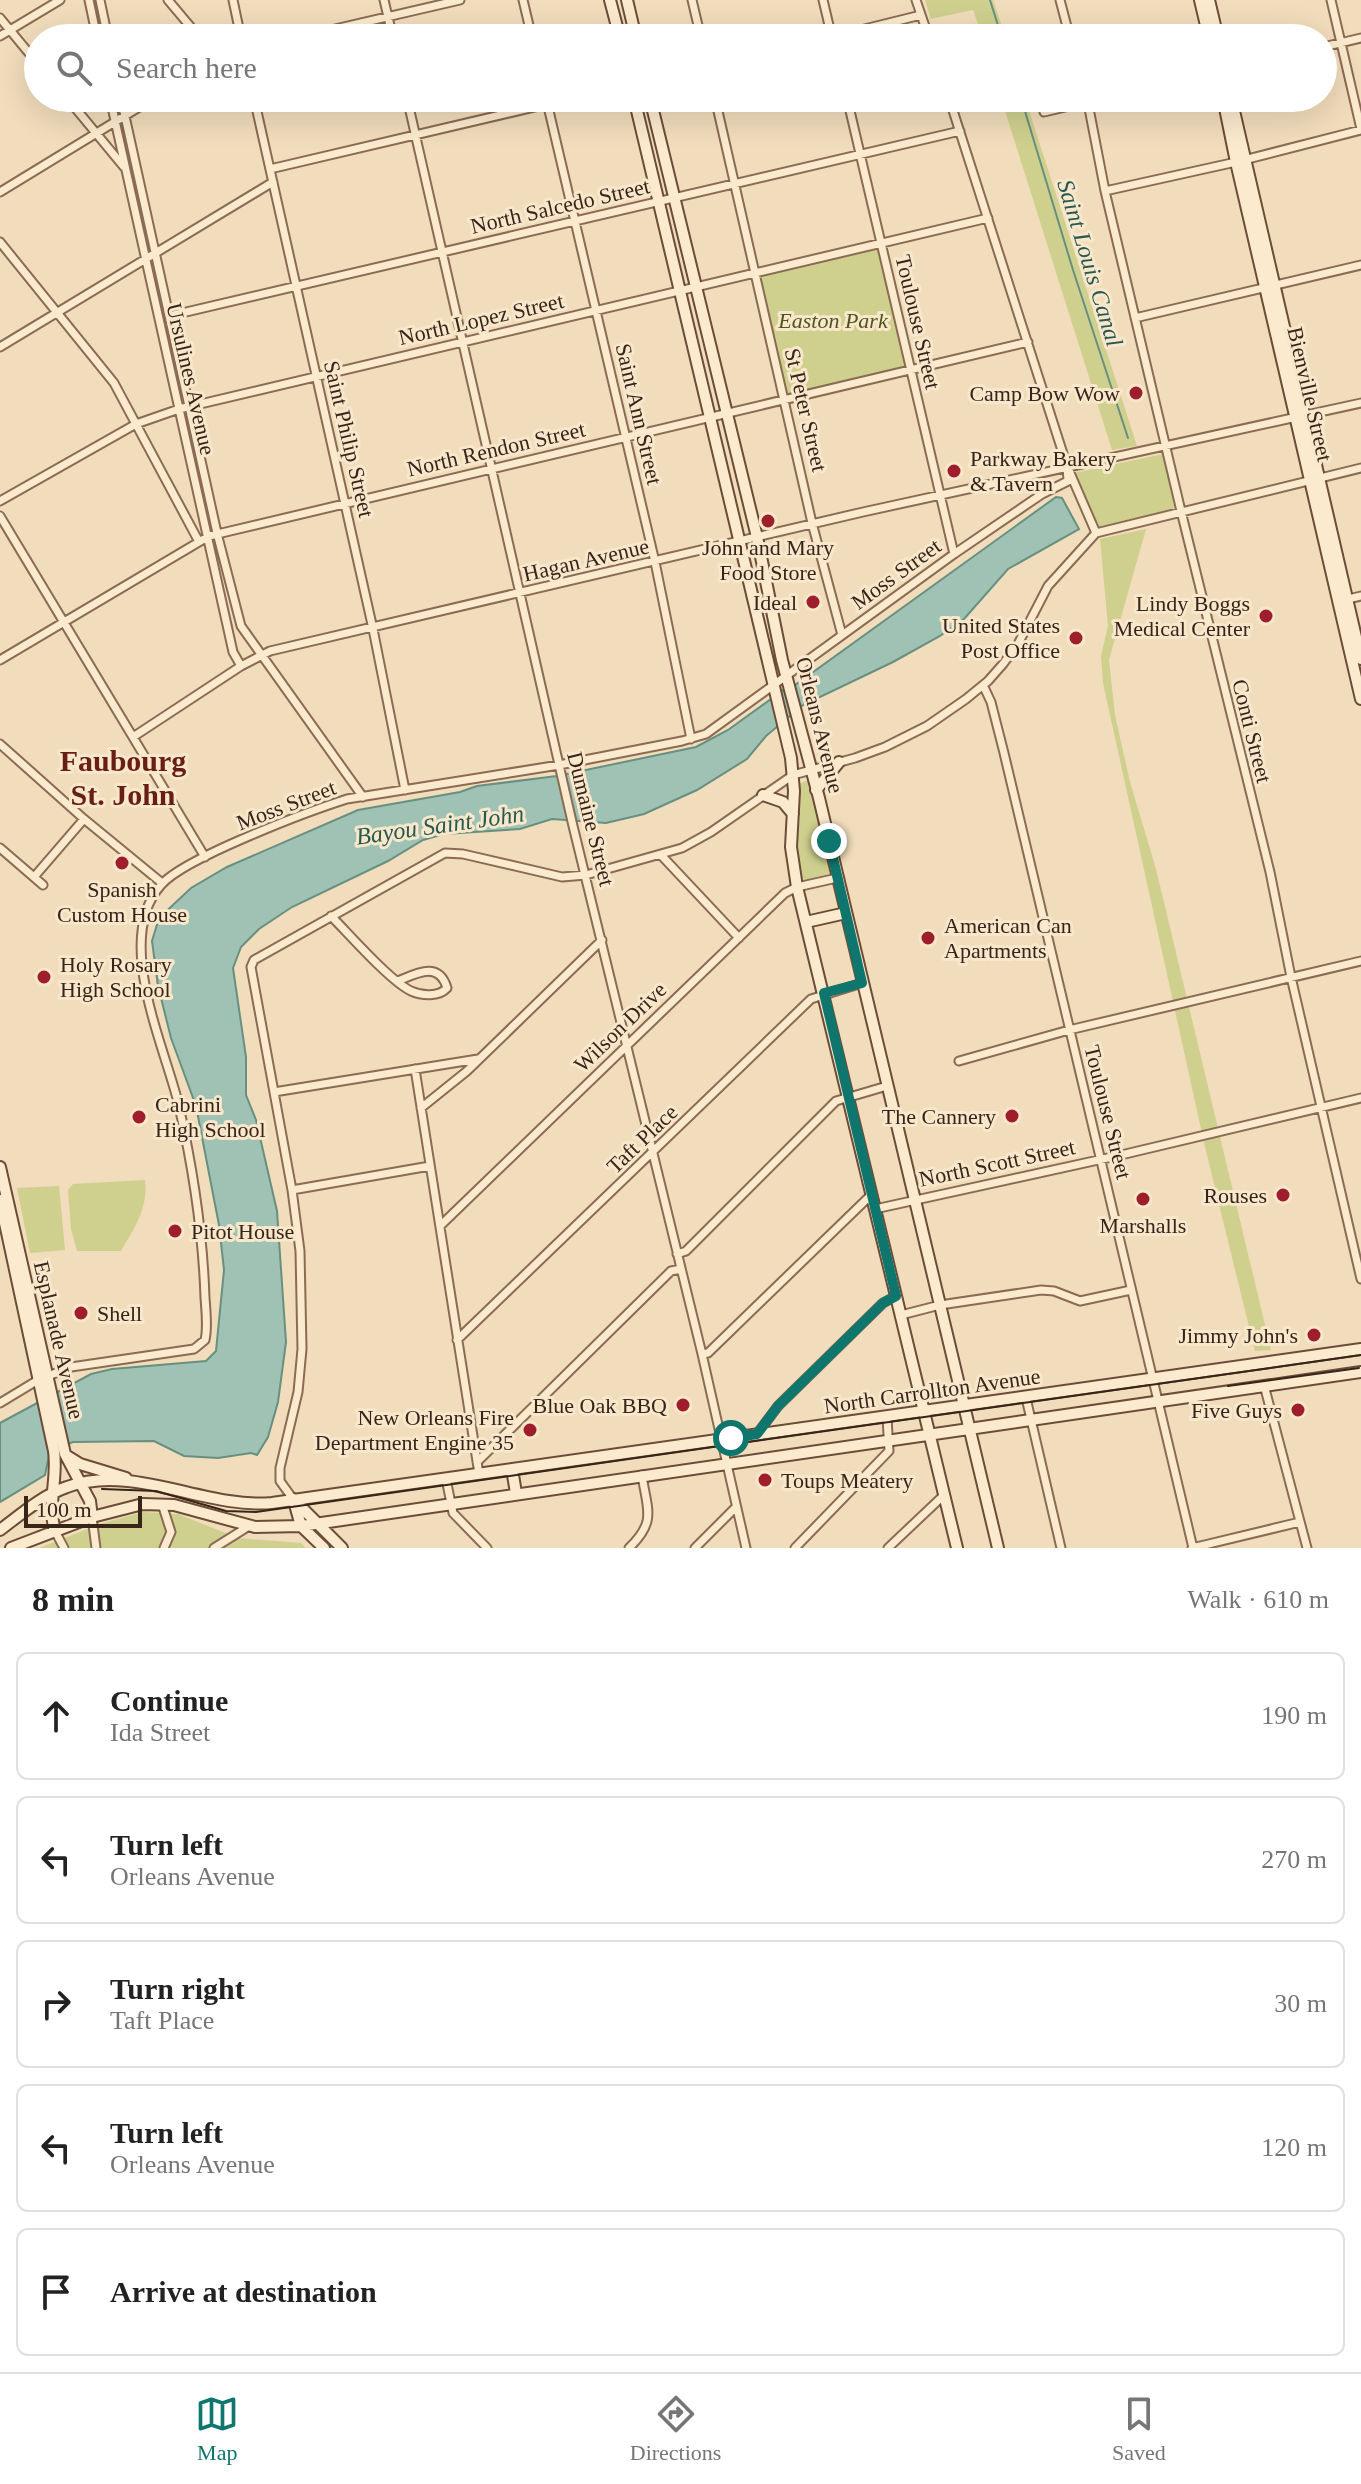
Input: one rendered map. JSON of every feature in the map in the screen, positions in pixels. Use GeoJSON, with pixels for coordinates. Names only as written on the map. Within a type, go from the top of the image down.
{"type":"FeatureCollection","features":[{"type":"Feature","properties":{"kind":"street"},"geometry":{"type":"LineString","coordinates":[[0,36],[60,0]]}},
{"type":"Feature","properties":{"kind":"street"},"geometry":{"type":"LineString","coordinates":[[89,0],[94,24]]}},
{"type":"Feature","properties":{"kind":"street"},"geometry":{"type":"LineString","coordinates":[[100,0],[105,24]]}},
{"type":"Feature","properties":{"kind":"street"},"geometry":{"type":"LineString","coordinates":[[168,0],[188,24]]}},
{"type":"Feature","properties":{"kind":"street"},"geometry":{"type":"LineString","coordinates":[[233,0],[238,24]]}},
{"type":"Feature","properties":{"kind":"street"},"geometry":{"type":"LineString","coordinates":[[384,0],[390,24]]}},
{"type":"Feature","properties":{"kind":"street"},"geometry":{"type":"LineString","coordinates":[[357,24],[460,0]]}},
{"type":"Feature","properties":{"kind":"street"},"geometry":{"type":"LineString","coordinates":[[523,0],[529,24]]}},
{"type":"Feature","properties":{"kind":"street"},"geometry":{"type":"LineString","coordinates":[[610,0],[616,24]]}},
{"type":"Feature","properties":{"kind":"street"},"geometry":{"type":"LineString","coordinates":[[627,0],[633,24]]}},
{"type":"Feature","properties":{"kind":"street"},"geometry":{"type":"LineString","coordinates":[[692,0],[698,24]]}},
{"type":"Feature","properties":{"kind":"street"},"geometry":{"type":"LineString","coordinates":[[823,0],[828,24]]}},
{"type":"Feature","properties":{"kind":"street"},"geometry":{"type":"LineString","coordinates":[[916,0],[924,24]]}},
{"type":"Feature","properties":{"kind":"street"},"geometry":{"type":"LineString","coordinates":[[1060,0],[1066,24]]}},
{"type":"Feature","properties":{"kind":"street"},"geometry":{"type":"LineString","coordinates":[[1200,0],[1206,24]]}},
{"type":"Feature","properties":{"kind":"street"},"geometry":{"type":"LineString","coordinates":[[1209,0],[1215,24]]}},
{"type":"Feature","properties":{"kind":"street"},"geometry":{"type":"LineString","coordinates":[[1331,0],[1337,24]]}},
{"type":"Feature","properties":{"kind":"street"},"geometry":{"type":"LineString","coordinates":[[886,24],[921,15]]}},
{"type":"Feature","properties":{"kind":"street"},"geometry":{"type":"LineString","coordinates":[[0,18],[24,47]]}},
{"type":"Feature","properties":{"kind":"street"},"geometry":{"type":"LineString","coordinates":[[1105,191],[1361,130],[1337,26]]}},
{"type":"Feature","properties":{"kind":"street"},"geometry":{"type":"LineString","coordinates":[[1337,44],[1361,38]]}},
{"type":"Feature","properties":{"kind":"street"},"geometry":{"type":"LineString","coordinates":[[78,112],[126,170]]}},
{"type":"Feature","properties":{"kind":"street","name":"Ursulines Avenue"},"geometry":{"type":"LineString","coordinates":[[113,112],[179,409],[236,613],[260,656],[363,797]]}},
{"type":"Feature","properties":{"kind":"street","name":"Ursulines Avenue"},"geometry":{"type":"LineString","coordinates":[[124,112],[189,406],[233,652],[241,666]]}},
{"type":"Feature","properties":{"kind":"street"},"geometry":{"type":"LineString","coordinates":[[0,192],[131,112]]}},
{"type":"Feature","properties":{"kind":"street","name":"Saint Philip Street"},"geometry":{"type":"LineString","coordinates":[[257,112],[373,629],[405,790]]}},
{"type":"Feature","properties":{"kind":"street","name":"Dumaine Street"},"geometry":{"type":"LineString","coordinates":[[410,112],[573,826],[702,1354],[746,1548]]}},
{"type":"Feature","properties":{"kind":"street"},"geometry":{"type":"LineString","coordinates":[[270,169],[504,112]]}},
{"type":"Feature","properties":{"kind":"street","name":"Saint Ann Street"},"geometry":{"type":"LineString","coordinates":[[550,112],[655,562],[691,739]]}},
{"type":"Feature","properties":{"kind":"street","name":"Orleans Avenue"},"geometry":{"type":"LineString","coordinates":[[637,112],[793,775],[791,847],[797,887],[957,1548]]}},
{"type":"Feature","properties":{"kind":"street","name":"Orleans Avenue"},"geometry":{"type":"LineString","coordinates":[[653,112],[757,537],[787,680],[998,1548]]}},
{"type":"Feature","properties":{"kind":"street","name":"St Peter Street"},"geometry":{"type":"LineString","coordinates":[[718,112],[812,523],[842,635]]}},
{"type":"Feature","properties":{"kind":"street","name":"Toulouse Street"},"geometry":{"type":"LineString","coordinates":[[850,112],[954,554]]}},
{"type":"Feature","properties":{"kind":"street"},"geometry":{"type":"LineString","coordinates":[[954,112],[1067,466],[1096,533]]}},
{"type":"Feature","properties":{"kind":"street","name":"Conti Street"},"geometry":{"type":"LineString","coordinates":[[1089,112],[1135,318],[1270,872],[1291,977],[1361,1279]]}},
{"type":"Feature","properties":{"kind":"street","name":"Bienville Street"},"geometry":{"type":"LineString","coordinates":[[1227,112],[1343,600],[1361,699]]}},
{"type":"Feature","properties":{"kind":"street","name":"Bienville Street"},"geometry":{"type":"LineString","coordinates":[[1233,112],[1240,161]]}},
{"type":"Feature","properties":{"kind":"street","name":"North Salcedo Street"},"geometry":{"type":"LineString","coordinates":[[169,316],[960,131]]}},
{"type":"Feature","properties":{"kind":"street"},"geometry":{"type":"LineString","coordinates":[[0,347],[273,182]]}},
{"type":"Feature","properties":{"kind":"street","name":"North Lopez Street"},"geometry":{"type":"LineString","coordinates":[[0,501],[136,424],[189,406],[988,218]]}},
{"type":"Feature","properties":{"kind":"street"},"geometry":{"type":"LineString","coordinates":[[0,242],[114,383],[198,540]]}},
{"type":"Feature","properties":{"kind":"street"},"geometry":{"type":"LineString","coordinates":[[1135,318],[1361,265]]}},
{"type":"Feature","properties":{"kind":"street","name":"North Rendon Street"},"geometry":{"type":"LineString","coordinates":[[0,660],[198,540],[213,534],[1028,342]]}},
{"type":"Feature","properties":{"kind":"street","name":"Hagan Avenue"},"geometry":{"type":"LineString","coordinates":[[133,737],[260,656],[812,523],[1361,403]]}},
{"type":"Feature","properties":{"kind":"street","name":"Moss Street"},"geometry":{"type":"LineString","coordinates":[[162,883],[183,867],[325,806],[405,790],[560,770],[691,739],[713,730],[787,680],[842,635],[954,554],[1042,494],[1068,481],[1067,466]]}},
{"type":"Feature","properties":{"kind":"street"},"geometry":{"type":"LineString","coordinates":[[342,1548],[293,1499],[280,1481],[280,1468],[298,1392],[302,1349],[300,1251],[251,964],[254,960],[445,853],[463,854],[551,876],[570,877],[682,848],[711,832],[793,775],[885,747],[944,715],[983,685],[1018,644],[1048,586],[1096,533],[1361,468]]}},
{"type":"Feature","properties":{"kind":"street"},"geometry":{"type":"LineString","coordinates":[[0,516],[205,857]]}},
{"type":"Feature","properties":{"kind":"street"},"geometry":{"type":"LineString","coordinates":[[1343,600],[1361,596]]}},
{"type":"Feature","properties":{"kind":"street","name":"Bienville Street"},"geometry":{"type":"LineString","coordinates":[[1343,600],[1361,659]]}},
{"type":"Feature","properties":{"kind":"street","name":"Toulouse Street"},"geometry":{"type":"LineString","coordinates":[[983,685],[1001,740],[1192,1548]]}},
{"type":"Feature","properties":{"kind":"street"},"geometry":{"type":"LineString","coordinates":[[0,744],[162,883],[151,899],[143,922],[143,962],[158,1041],[178,1103],[188,1155],[202,1245],[206,1336],[203,1344],[194,1349],[85,1363],[42,1378],[0,1403]]}},
{"type":"Feature","properties":{"kind":"street"},"geometry":{"type":"LineString","coordinates":[[816,790],[839,762]]}},
{"type":"Feature","properties":{"kind":"street"},"geometry":{"type":"LineString","coordinates":[[763,795],[783,802],[793,814]]}},
{"type":"Feature","properties":{"kind":"street"},"geometry":{"type":"LineString","coordinates":[[34,877],[84,819]]}},
{"type":"Feature","properties":{"kind":"street"},"geometry":{"type":"LineString","coordinates":[[0,848],[43,885]]}},
{"type":"Feature","properties":{"kind":"street"},"geometry":{"type":"LineString","coordinates":[[661,855],[739,938]]}},
{"type":"Feature","properties":{"kind":"street","name":"Wilson Drive"},"geometry":{"type":"LineString","coordinates":[[440,1226],[785,893],[797,887],[837,878]]}},
{"type":"Feature","properties":{"kind":"street"},"geometry":{"type":"LineString","coordinates":[[806,922],[846,913]]}},
{"type":"Feature","properties":{"kind":"street"},"geometry":{"type":"LineString","coordinates":[[331,916],[398,981],[417,993],[442,993],[447,988],[445,981],[426,969],[398,981]]}},
{"type":"Feature","properties":{"kind":"street"},"geometry":{"type":"LineString","coordinates":[[421,1108],[480,1058],[602,940]]}},
{"type":"Feature","properties":{"kind":"street"},"geometry":{"type":"LineString","coordinates":[[959,1061],[1069,1030],[1361,961]]}},
{"type":"Feature","properties":{"kind":"street","name":"Taft Place"},"geometry":{"type":"LineString","coordinates":[[457,1340],[811,999],[862,983]]}},
{"type":"Feature","properties":{"kind":"street"},"geometry":{"type":"LineString","coordinates":[[274,1092],[480,1058]]}},
{"type":"Feature","properties":{"kind":"street"},"geometry":{"type":"LineString","coordinates":[[415,1069],[479,1474]]}},
{"type":"Feature","properties":{"kind":"street"},"geometry":{"type":"LineString","coordinates":[[677,1254],[686,1251],[836,1101],[887,1086]]}},
{"type":"Feature","properties":{"kind":"street","name":"North Scott Street"},"geometry":{"type":"LineString","coordinates":[[875,1209],[1361,1098]]}},
{"type":"Feature","properties":{"kind":"street"},"geometry":{"type":"LineString","coordinates":[[292,1190],[430,1166]]}},
{"type":"Feature","properties":{"kind":"street","name":"Esplanade Avenue"},"geometry":{"type":"LineString","coordinates":[[1,1174],[42,1378],[41,1400],[60,1450],[90,1501],[92,1517]]}},
{"type":"Feature","properties":{"kind":"street"},"geometry":{"type":"LineString","coordinates":[[702,1354],[708,1353],[872,1194]]}},
{"type":"Feature","properties":{"kind":"street","name":"Esplanade Avenue"},"geometry":{"type":"LineString","coordinates":[[0,1200],[8,1220]]}},
{"type":"Feature","properties":{"kind":"street"},"geometry":{"type":"LineString","coordinates":[[1351,1237],[1361,1235]]}},
{"type":"Feature","properties":{"kind":"street"},"geometry":{"type":"LineString","coordinates":[[477,1462],[671,1271],[681,1269]]}},
{"type":"Feature","properties":{"kind":"street"},"geometry":{"type":"LineString","coordinates":[[901,1315],[940,1305],[1041,1290],[1054,1291],[1080,1301],[1131,1290]]}},
{"type":"Feature","properties":{"kind":"street"},"geometry":{"type":"LineString","coordinates":[[757,1434],[778,1406],[883,1303],[896,1296]]}},
{"type":"Feature","properties":{"kind":"street","name":"North Carrollton Avenue"},"geometry":{"type":"LineString","coordinates":[[0,1530],[52,1494],[80,1483],[143,1483],[253,1505],[1361,1349]]}},
{"type":"Feature","properties":{"kind":"street"},"geometry":{"type":"LineString","coordinates":[[1261,1364],[1307,1548]]}},
{"type":"Feature","properties":{"kind":"street","name":"North Carrollton Avenue"},"geometry":{"type":"LineString","coordinates":[[11,1548],[123,1507],[162,1504],[249,1526],[301,1526],[1361,1372]]}},
{"type":"Feature","properties":{"kind":"street","name":"Esplanade Avenue"},"geometry":{"type":"LineString","coordinates":[[42,1378],[51,1392],[60,1450],[50,1516],[55,1531]]}},
{"type":"Feature","properties":{"kind":"street"},"geometry":{"type":"LineString","coordinates":[[1026,1398],[1061,1548]]}},
{"type":"Feature","properties":{"kind":"street"},"geometry":{"type":"LineString","coordinates":[[795,1548],[889,1451],[887,1418]]}},
{"type":"Feature","properties":{"kind":"street"},"geometry":{"type":"LineString","coordinates":[[60,1450],[80,1464],[143,1483]]}},
{"type":"Feature","properties":{"kind":"street"},"geometry":{"type":"LineString","coordinates":[[512,1469],[516,1493]]}},
{"type":"Feature","properties":{"kind":"street"},"geometry":{"type":"LineString","coordinates":[[629,1548],[644,1534],[648,1522],[642,1475]]}},
{"type":"Feature","properties":{"kind":"street"},"geometry":{"type":"LineString","coordinates":[[446,1479],[453,1513],[487,1548]]}},
{"type":"Feature","properties":{"kind":"street"},"geometry":{"type":"LineString","coordinates":[[888,1548],[944,1495]]}},
{"type":"Feature","properties":{"kind":"street"},"geometry":{"type":"LineString","coordinates":[[293,1499],[301,1526],[324,1548]]}},
{"type":"Feature","properties":{"kind":"street"},"geometry":{"type":"LineString","coordinates":[[162,1504],[171,1532],[164,1548]]}},
{"type":"Feature","properties":{"kind":"street"},"geometry":{"type":"LineString","coordinates":[[695,1548],[736,1507]]}},
{"type":"Feature","properties":{"kind":"street"},"geometry":{"type":"LineString","coordinates":[[92,1517],[96,1548]]}},
{"type":"Feature","properties":{"kind":"street"},"geometry":{"type":"LineString","coordinates":[[1192,1548],[1300,1522]]}},
{"type":"Feature","properties":{"kind":"street"},"geometry":{"type":"LineString","coordinates":[[214,1548],[249,1526]]}},
{"type":"Feature","properties":{"kind":"street"},"geometry":{"type":"LineString","coordinates":[[55,1531],[64,1548]]}},
{"type":"Feature","properties":{"kind":"green space"},"geometry":{"type":"Polygon","coordinates":[[[925,0],[993,0],[1001,24],[978,24],[973,10],[931,19],[925,0]]]}},
{"type":"Feature","properties":{"kind":"green space"},"geometry":{"type":"Polygon","coordinates":[[[1005,112],[1030,112],[1137,446],[1112,450],[1005,112]]]}},
{"type":"Feature","properties":{"kind":"green space","name":"Easton Park"},"geometry":{"type":"Polygon","coordinates":[[[881,243],[911,369],[785,398],[756,272],[881,243]]]}},
{"type":"Feature","properties":{"kind":"green space"},"geometry":{"type":"Polygon","coordinates":[[[1163,454],[1175,508],[1099,527],[1074,473],[1163,454]]]}},
{"type":"Feature","properties":{"kind":"green space"},"geometry":{"type":"Polygon","coordinates":[[[1146,529],[1109,660],[1115,715],[1130,782],[1156,869],[1271,1350],[1255,1351],[1205,1147],[1103,683],[1101,656],[1108,626],[1100,539],[1146,529]]]}},
{"type":"Feature","properties":{"kind":"green space"},"geometry":{"type":"Polygon","coordinates":[[[809,780],[831,872],[804,880],[801,878],[795,845],[798,784],[809,780]]]}},
{"type":"Feature","properties":{"kind":"green space"},"geometry":{"type":"Polygon","coordinates":[[[145,1180],[142,1209],[121,1251],[77,1251],[71,1229],[68,1190],[73,1184],[145,1180]]]}},
{"type":"Feature","properties":{"kind":"green space"},"geometry":{"type":"Polygon","coordinates":[[[59,1186],[65,1250],[30,1253],[17,1188],[59,1186]]]}},
{"type":"Feature","properties":{"kind":"green space"},"geometry":{"type":"Polygon","coordinates":[[[143,1512],[178,1514],[238,1538],[301,1543],[306,1548],[39,1548],[103,1523],[143,1512]]]}},
{"type":"Feature","properties":{"kind":"water","name":"Bayou Saint John"},"geometry":{"type":"Polygon","coordinates":[[[1056,497],[1062,498],[1079,529],[1008,569],[964,619],[940,636],[803,705],[766,736],[747,759],[697,790],[644,814],[606,823],[552,819],[520,829],[444,834],[423,840],[388,861],[292,907],[259,929],[241,947],[233,968],[246,1057],[246,1095],[256,1120],[277,1211],[286,1342],[278,1402],[268,1437],[257,1455],[251,1453],[218,1458],[184,1456],[154,1441],[73,1442],[50,1451],[45,1475],[0,1502],[0,1423],[91,1374],[112,1369],[206,1361],[216,1351],[224,1270],[219,1225],[196,1106],[171,1038],[158,986],[152,941],[159,918],[191,888],[227,867],[358,810],[460,792],[477,786],[557,776],[696,747],[728,730],[795,685],[1056,497]]]}},
{"type":"Feature","properties":{"kind":"waterway","name":"Saint Louis Canal"},"geometry":{"type":"LineString","coordinates":[[990,0],[998,24]]}},
{"type":"Feature","properties":{"kind":"waterway","name":"Saint Louis Canal"},"geometry":{"type":"LineString","coordinates":[[1025,112],[1128,438]]}},
{"type":"Feature","properties":{"kind":"tram line"},"geometry":{"type":"LineString","coordinates":[[102,1489],[156,1491],[226,1511],[256,1512],[1361,1355]]}},
{"type":"Feature","properties":{"kind":"tram line"},"geometry":{"type":"LineString","coordinates":[[1228,1386],[1359,1368]]}},
{"type":"Feature","properties":{"kind":"place","name":"Camp Bow Wow"},"geometry":{"type":"Point","coordinates":[1136,393]}},
{"type":"Feature","properties":{"kind":"place","name":"Parkway Bakery & Tavern"},"geometry":{"type":"Point","coordinates":[954,471]}},
{"type":"Feature","properties":{"kind":"place","name":"John and Mary Food Store"},"geometry":{"type":"Point","coordinates":[768,521]}},
{"type":"Feature","properties":{"kind":"place","name":"Ideal"},"geometry":{"type":"Point","coordinates":[813,602]}},
{"type":"Feature","properties":{"kind":"place","name":"Lindy Boggs Medical Center"},"geometry":{"type":"Point","coordinates":[1266,616]}},
{"type":"Feature","properties":{"kind":"place","name":"United States Post Office"},"geometry":{"type":"Point","coordinates":[1076,638]}},
{"type":"Feature","properties":{"kind":"place","name":"Spanish Custom House"},"geometry":{"type":"Point","coordinates":[122,863]}},
{"type":"Feature","properties":{"kind":"place","name":"American Can Apartments"},"geometry":{"type":"Point","coordinates":[928,938]}},
{"type":"Feature","properties":{"kind":"place","name":"Holy Rosary High School"},"geometry":{"type":"Point","coordinates":[44,977]}},
{"type":"Feature","properties":{"kind":"place","name":"The Cannery"},"geometry":{"type":"Point","coordinates":[1012,1116]}},
{"type":"Feature","properties":{"kind":"place","name":"Cabrini High School"},"geometry":{"type":"Point","coordinates":[139,1117]}},
{"type":"Feature","properties":{"kind":"place","name":"Rouses"},"geometry":{"type":"Point","coordinates":[1283,1195]}},
{"type":"Feature","properties":{"kind":"place","name":"Marshalls"},"geometry":{"type":"Point","coordinates":[1143,1199]}},
{"type":"Feature","properties":{"kind":"place","name":"Pitot House"},"geometry":{"type":"Point","coordinates":[175,1231]}},
{"type":"Feature","properties":{"kind":"place","name":"Shell"},"geometry":{"type":"Point","coordinates":[81,1313]}},
{"type":"Feature","properties":{"kind":"place","name":"Jimmy John's"},"geometry":{"type":"Point","coordinates":[1314,1335]}},
{"type":"Feature","properties":{"kind":"place","name":"Blue Oak BBQ"},"geometry":{"type":"Point","coordinates":[683,1405]}},
{"type":"Feature","properties":{"kind":"place","name":"Five Guys"},"geometry":{"type":"Point","coordinates":[1298,1410]}},
{"type":"Feature","properties":{"kind":"place","name":"New Orleans Fire Department Engine 35"},"geometry":{"type":"Point","coordinates":[530,1430]}},
{"type":"Feature","properties":{"kind":"place","name":"Toups Meatery"},"geometry":{"type":"Point","coordinates":[765,1480]}},
{"type":"Feature","properties":{"kind":"district","name":"Faubourg St. John"},"geometry":{"type":"Point","coordinates":[123,777]}},
{"type":"Feature","properties":{"kind":"route"},"geometry":{"type":"LineString","coordinates":[[731,1438],[757,1434],[778,1406],[883,1303],[896,1296],[824,993],[862,983],[829,841]]}}]}
